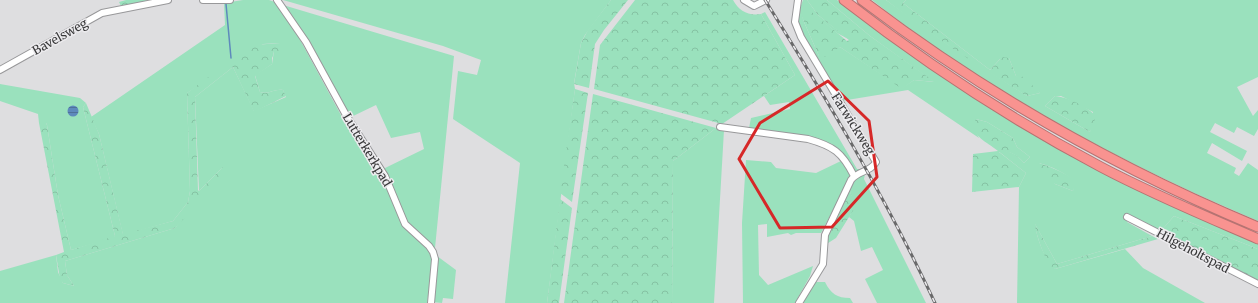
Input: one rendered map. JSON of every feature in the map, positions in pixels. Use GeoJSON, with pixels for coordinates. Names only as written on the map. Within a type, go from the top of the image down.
{"type":"FeatureCollection","features":[{"type":"Feature","properties":{"kind":"highway"},"geometry":{"type":"LineString","coordinates":[[844,0],[914,53],[952,79],[1049,138],[1148,191],[1258,239]]}},
{"type":"Feature","properties":{"kind":"highway"},"geometry":{"type":"LineString","coordinates":[[862,0],[919,43],[971,78],[1070,137],[1130,169],[1197,201],[1258,227]]}},
{"type":"Feature","properties":{"kind":"street","name":"Bavelsweg"},"geometry":{"type":"LineString","coordinates":[[0,70],[102,13],[168,0]]}},
{"type":"Feature","properties":{"kind":"street"},"geometry":{"type":"LineString","coordinates":[[203,0],[230,0]]}},
{"type":"Feature","properties":{"kind":"street","name":"Lutterkerkpad"},"geometry":{"type":"LineString","coordinates":[[278,0],[306,42],[346,115],[385,176],[405,224],[433,252],[435,259],[431,303]]}},
{"type":"Feature","properties":{"kind":"street"},"geometry":{"type":"LineString","coordinates":[[744,0],[754,6],[766,0]]}},
{"type":"Feature","properties":{"kind":"street","name":"Farwickweg"},"geometry":{"type":"LineString","coordinates":[[797,0],[795,22],[801,37],[840,105],[876,159],[873,166],[854,176]]}},
{"type":"Feature","properties":{"kind":"street"},"geometry":{"type":"LineString","coordinates":[[720,127],[808,138],[822,143],[838,151],[854,176],[827,232],[823,264],[798,303]]}},
{"type":"Feature","properties":{"kind":"street","name":"Hilgeholtspad"},"geometry":{"type":"LineString","coordinates":[[1127,217],[1258,284]]}},
{"type":"Feature","properties":{"kind":"highlighted area"},"geometry":{"type":"Polygon","coordinates":[[[828,81],[869,121],[877,177],[832,227],[780,228],[739,159],[760,123],[828,81]]]}},
{"type":"Feature","properties":{"kind":"green space"},"geometry":{"type":"Polygon","coordinates":[[[126,0],[150,0],[121,6],[119,2],[126,0]]]}},
{"type":"Feature","properties":{"kind":"green space"},"geometry":{"type":"Polygon","coordinates":[[[243,0],[269,0],[275,2],[280,8],[298,36],[342,117],[384,181],[403,225],[429,250],[433,258],[427,303],[0,303],[0,271],[56,255],[58,272],[63,283],[74,286],[67,275],[65,261],[175,228],[223,167],[199,191],[195,97],[233,67],[254,111],[286,97],[283,90],[266,93],[260,92],[255,75],[272,64],[274,51],[280,51],[280,43],[263,44],[187,93],[190,191],[188,202],[173,221],[123,235],[99,134],[91,117],[225,25],[224,3],[243,0]]]}},
{"type":"Feature","properties":{"kind":"green space"},"geometry":{"type":"Polygon","coordinates":[[[283,0],[611,0],[585,35],[581,43],[574,83],[575,89],[547,303],[505,303],[520,163],[453,119],[458,71],[477,75],[481,60],[443,46],[283,0]]]}},
{"type":"Feature","properties":{"kind":"green space"},"geometry":{"type":"Polygon","coordinates":[[[611,0],[628,0],[604,30],[595,44],[589,88],[574,84],[581,43],[588,30],[611,0]]]}},
{"type":"Feature","properties":{"kind":"green space"},"geometry":{"type":"Polygon","coordinates":[[[635,0],[733,0],[744,12],[761,14],[795,75],[722,124],[594,89],[600,45],[635,0]]]}},
{"type":"Feature","properties":{"kind":"green space"},"geometry":{"type":"Polygon","coordinates":[[[803,0],[807,0],[818,15],[850,40],[837,33],[807,9],[800,9],[819,56],[840,47],[902,88],[914,80],[934,82],[870,36],[827,0],[837,0],[980,102],[1046,142],[1151,196],[1258,243],[1258,249],[1174,216],[1161,231],[1129,216],[1127,222],[1152,236],[1057,264],[1035,224],[1037,236],[1042,248],[1051,265],[1055,269],[1125,249],[1143,268],[1205,303],[1017,303],[1019,187],[1026,173],[998,151],[1012,153],[1019,157],[1024,163],[1030,157],[1017,147],[1013,138],[987,122],[976,119],[976,132],[979,138],[908,90],[841,101],[809,48],[799,27],[797,18],[798,13],[803,0]],[[1039,163],[1055,184],[1073,191],[1074,181],[1062,172],[1039,163]]]}},
{"type":"Feature","properties":{"kind":"green space"},"geometry":{"type":"Polygon","coordinates":[[[807,0],[827,0],[870,36],[935,82],[914,80],[902,89],[840,47],[825,57],[819,56],[799,9],[807,8],[847,41],[849,40],[818,15],[807,0]]]}},
{"type":"Feature","properties":{"kind":"green space"},"geometry":{"type":"Polygon","coordinates":[[[872,0],[886,0],[947,44],[1027,96],[1040,93],[1016,76],[1009,58],[1000,59],[990,70],[903,3],[906,0],[1258,0],[1258,77],[1237,87],[1253,116],[1258,110],[1258,129],[1254,136],[1237,127],[1234,133],[1215,123],[1210,132],[1247,151],[1242,161],[1212,143],[1207,153],[1236,168],[1234,173],[1239,176],[1248,163],[1258,170],[1258,221],[1156,175],[1058,124],[1009,96],[962,66],[872,0]],[[1055,96],[1045,106],[1090,132],[1093,112],[1061,96],[1055,96]]]}},
{"type":"Feature","properties":{"kind":"green space"},"geometry":{"type":"Polygon","coordinates":[[[886,0],[906,0],[903,3],[990,70],[1002,57],[1009,58],[1016,76],[1024,77],[1040,93],[1027,96],[955,50],[886,0]]]}},
{"type":"Feature","properties":{"kind":"green space"},"geometry":{"type":"Polygon","coordinates":[[[283,5],[454,56],[435,248],[408,223],[383,169],[424,149],[420,132],[391,138],[376,105],[349,118],[283,5]]]}},
{"type":"Feature","properties":{"kind":"green space"},"geometry":{"type":"Polygon","coordinates":[[[765,12],[857,169],[862,169],[855,173],[835,147],[811,137],[749,128],[751,118],[790,109],[789,102],[770,105],[764,96],[795,75],[761,14],[765,12]]]}},
{"type":"Feature","properties":{"kind":"green space"},"geometry":{"type":"Polygon","coordinates":[[[280,43],[280,51],[274,51],[272,64],[255,76],[260,92],[266,93],[283,90],[286,96],[254,112],[233,67],[195,97],[198,190],[199,191],[224,166],[227,173],[175,228],[65,261],[67,275],[74,286],[63,283],[60,279],[56,255],[64,252],[39,123],[46,123],[47,125],[58,195],[71,250],[115,236],[83,107],[86,103],[99,134],[123,234],[173,221],[188,202],[190,191],[187,93],[247,48],[254,45],[280,43]]]}},
{"type":"Feature","properties":{"kind":"green space"},"geometry":{"type":"Polygon","coordinates":[[[0,84],[80,98],[86,103],[83,107],[115,236],[113,238],[71,250],[58,195],[47,125],[46,123],[39,123],[38,114],[0,101],[0,84]]]}},
{"type":"Feature","properties":{"kind":"green space"},"geometry":{"type":"Polygon","coordinates":[[[575,89],[588,93],[572,202],[560,193],[575,89]]]}},
{"type":"Feature","properties":{"kind":"green space"},"geometry":{"type":"Polygon","coordinates":[[[593,94],[716,128],[673,161],[672,303],[564,303],[593,94]]]}},
{"type":"Feature","properties":{"kind":"green space"},"geometry":{"type":"Polygon","coordinates":[[[1055,96],[1066,98],[1078,103],[1093,113],[1096,117],[1090,132],[1045,106],[1055,96]]]}},
{"type":"Feature","properties":{"kind":"green space"},"geometry":{"type":"Polygon","coordinates":[[[976,119],[987,122],[1013,138],[1017,147],[1030,157],[1024,163],[1013,154],[999,152],[1026,173],[1019,187],[972,192],[973,154],[998,151],[976,134],[974,124],[976,119]]]}},
{"type":"Feature","properties":{"kind":"green space"},"geometry":{"type":"Polygon","coordinates":[[[716,128],[724,130],[714,303],[672,303],[673,161],[716,128]]]}},
{"type":"Feature","properties":{"kind":"green space"},"geometry":{"type":"Polygon","coordinates":[[[746,160],[771,162],[776,168],[816,173],[843,160],[851,176],[821,233],[796,233],[791,235],[788,233],[767,237],[767,224],[758,225],[759,275],[768,285],[813,266],[810,276],[795,303],[743,303],[742,223],[746,160]]]}},
{"type":"Feature","properties":{"kind":"green space"},"geometry":{"type":"Polygon","coordinates":[[[1039,163],[1058,170],[1073,179],[1075,181],[1075,186],[1073,191],[1055,184],[1030,169],[1039,163]]]}},
{"type":"Feature","properties":{"kind":"green space"},"geometry":{"type":"Polygon","coordinates":[[[865,174],[864,179],[926,303],[877,303],[865,279],[883,270],[872,247],[861,251],[854,221],[849,217],[853,204],[849,190],[853,180],[865,174]]]}},
{"type":"Feature","properties":{"kind":"green space"},"geometry":{"type":"Polygon","coordinates":[[[849,190],[853,198],[854,209],[836,238],[822,247],[849,190]]]}},
{"type":"Feature","properties":{"kind":"green space"},"geometry":{"type":"Polygon","coordinates":[[[560,199],[572,208],[559,303],[547,303],[560,199]]]}},
{"type":"Feature","properties":{"kind":"green space"},"geometry":{"type":"Polygon","coordinates":[[[1174,216],[1258,249],[1258,280],[1161,231],[1174,216]]]}},
{"type":"Feature","properties":{"kind":"green space"},"geometry":{"type":"Polygon","coordinates":[[[1034,222],[1057,264],[1152,236],[1158,239],[1055,269],[1051,266],[1044,255],[1034,222]]]}},
{"type":"Feature","properties":{"kind":"green space"},"geometry":{"type":"Polygon","coordinates":[[[437,256],[456,270],[453,299],[443,298],[442,303],[432,302],[437,256]]]}},
{"type":"Feature","properties":{"kind":"green space"},"geometry":{"type":"Polygon","coordinates":[[[813,282],[825,282],[832,292],[841,297],[850,298],[853,303],[801,303],[813,282]]]}},
{"type":"Feature","properties":{"kind":"water"},"geometry":{"type":"Polygon","coordinates":[[[71,106],[75,106],[77,107],[77,115],[71,116],[68,113],[68,109],[71,106]]]}},
{"type":"Feature","properties":{"kind":"waterway"},"geometry":{"type":"LineString","coordinates":[[226,4],[231,58]]}},
{"type":"Feature","properties":{"kind":"railway"},"geometry":{"type":"LineString","coordinates":[[765,0],[876,187],[935,303]]}}]}
